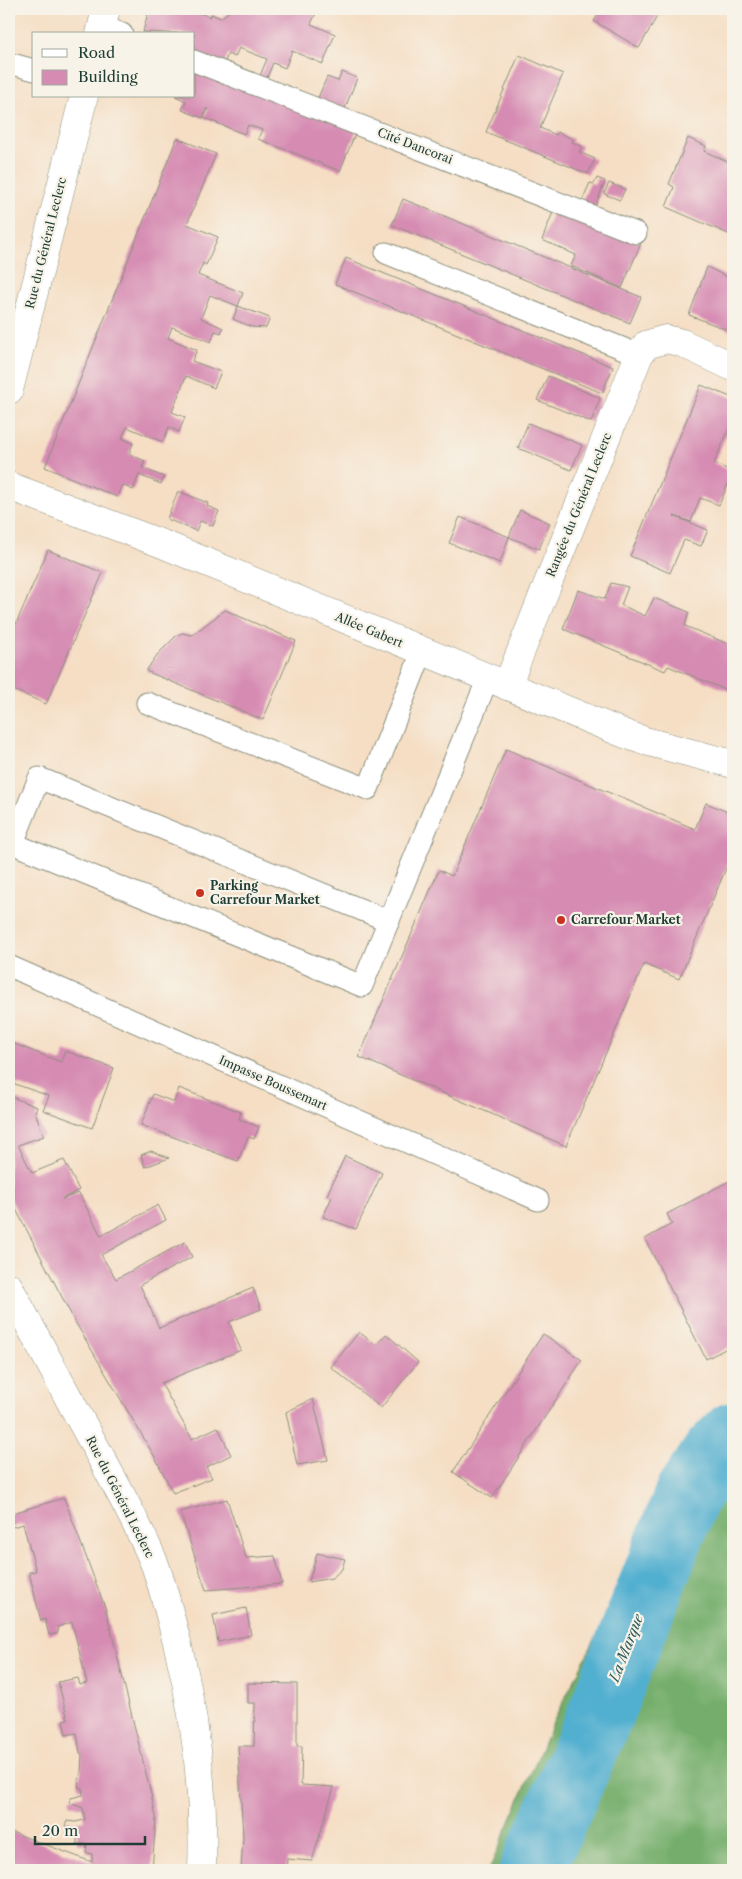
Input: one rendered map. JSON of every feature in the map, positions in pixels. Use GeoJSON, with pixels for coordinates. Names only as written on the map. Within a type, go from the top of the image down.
{"type":"FeatureCollection","features":[{"type":"Feature","properties":{"kind":"street","name":"Rue du Général Leclerc"},"geometry":{"type":"LineString","coordinates":[[9,390],[83,98]]}},
{"type":"Feature","properties":{"kind":"street"},"geometry":{"type":"LineString","coordinates":[[639,355],[646,345],[666,339],[682,343],[733,368]]}},
{"type":"Feature","properties":{"kind":"street","name":"Rangée du Général Leclerc"},"geometry":{"type":"LineString","coordinates":[[497,682],[639,355]]}},
{"type":"Feature","properties":{"kind":"street","name":"Allée Gabert"},"geometry":{"type":"LineString","coordinates":[[9,486],[165,546],[645,742],[733,764]]}},
{"type":"Feature","properties":{"kind":"street","name":"Rue du Général Leclerc"},"geometry":{"type":"LineString","coordinates":[[9,1287],[130,1510],[155,1566],[169,1610],[182,1663],[196,1734],[202,1785],[204,1828],[202,1870]]}},
{"type":"Feature","properties":{"kind":"lane","name":"Cité Dancorai"},"geometry":{"type":"LineString","coordinates":[[195,61],[636,233]]}},
{"type":"Feature","properties":{"kind":"lane"},"geometry":{"type":"LineString","coordinates":[[9,63],[32,69]]}},
{"type":"Feature","properties":{"kind":"lane"},"geometry":{"type":"LineString","coordinates":[[386,253],[639,355]]}},
{"type":"Feature","properties":{"kind":"lane"},"geometry":{"type":"LineString","coordinates":[[147,703],[368,789],[422,652]]}},
{"type":"Feature","properties":{"kind":"lane"},"geometry":{"type":"LineString","coordinates":[[389,921],[39,778],[11,842],[362,986],[389,921],[497,682]]}},
{"type":"Feature","properties":{"kind":"lane","name":"Impasse Boussemart"},"geometry":{"type":"LineString","coordinates":[[9,966],[538,1200]]}},
{"type":"Feature","properties":{"kind":"green space"},"geometry":{"type":"Polygon","coordinates":[[[733,1415],[733,1870],[489,1870],[553,1722],[699,1433],[733,1415]]]}},
{"type":"Feature","properties":{"kind":"building"},"geometry":{"type":"Polygon","coordinates":[[[149,9],[190,9],[210,17],[211,14],[221,18],[232,9],[318,9],[311,24],[335,34],[323,64],[292,51],[285,68],[273,63],[266,80],[259,78],[267,59],[239,48],[235,57],[228,54],[224,64],[195,52],[195,32],[143,32],[149,9]]]}},
{"type":"Feature","properties":{"kind":"building"},"geometry":{"type":"Polygon","coordinates":[[[602,9],[667,9],[663,15],[659,13],[639,48],[594,21],[602,9]]]}},
{"type":"Feature","properties":{"kind":"building"},"geometry":{"type":"Polygon","coordinates":[[[519,55],[563,74],[540,128],[556,135],[557,132],[573,139],[572,142],[582,146],[579,152],[595,159],[588,174],[486,132],[519,55]]]}},
{"type":"Feature","properties":{"kind":"building"},"geometry":{"type":"Polygon","coordinates":[[[195,67],[357,129],[340,171],[258,139],[262,130],[248,125],[244,134],[204,118],[208,109],[206,109],[203,118],[182,110],[186,101],[179,98],[195,98],[195,67]]]}},
{"type":"Feature","properties":{"kind":"building"},"geometry":{"type":"Polygon","coordinates":[[[342,72],[357,78],[344,111],[317,100],[327,77],[338,81],[342,72]]]}},
{"type":"Feature","properties":{"kind":"building"},"geometry":{"type":"Polygon","coordinates":[[[177,138],[216,154],[187,224],[218,237],[206,265],[203,263],[198,275],[243,293],[238,306],[210,295],[201,318],[223,328],[221,333],[215,331],[211,342],[172,327],[168,338],[197,350],[192,361],[221,372],[214,388],[186,376],[172,412],[185,417],[179,432],[169,427],[163,442],[127,427],[122,438],[133,443],[129,454],[145,461],[142,468],[164,477],[161,484],[139,475],[133,490],[122,485],[117,497],[45,467],[177,138]]]}},
{"type":"Feature","properties":{"kind":"building"},"geometry":{"type":"Polygon","coordinates":[[[688,138],[706,146],[704,151],[733,164],[733,204],[731,208],[733,209],[733,236],[666,207],[674,187],[669,184],[688,138]]]}},
{"type":"Feature","properties":{"kind":"building"},"geometry":{"type":"Polygon","coordinates":[[[597,178],[605,181],[594,210],[580,205],[590,183],[594,184],[597,178]]]}},
{"type":"Feature","properties":{"kind":"building"},"geometry":{"type":"Polygon","coordinates":[[[609,183],[625,189],[620,200],[604,194],[609,183]]]}},
{"type":"Feature","properties":{"kind":"building"},"geometry":{"type":"Polygon","coordinates":[[[403,199],[641,297],[630,323],[392,225],[403,199]]]}},
{"type":"Feature","properties":{"kind":"building"},"geometry":{"type":"Polygon","coordinates":[[[555,207],[641,243],[622,288],[571,266],[576,255],[542,240],[555,207]]]}},
{"type":"Feature","properties":{"kind":"building"},"geometry":{"type":"Polygon","coordinates":[[[346,258],[613,367],[602,393],[335,284],[346,258]]]}},
{"type":"Feature","properties":{"kind":"building"},"geometry":{"type":"Polygon","coordinates":[[[707,267],[733,280],[733,332],[689,315],[707,267]]]}},
{"type":"Feature","properties":{"kind":"building"},"geometry":{"type":"Polygon","coordinates":[[[238,306],[270,318],[266,328],[252,327],[233,319],[238,306]]]}},
{"type":"Feature","properties":{"kind":"building"},"geometry":{"type":"Polygon","coordinates":[[[548,376],[600,398],[591,422],[537,400],[548,376]]]}},
{"type":"Feature","properties":{"kind":"building"},"geometry":{"type":"Polygon","coordinates":[[[701,385],[733,398],[733,420],[714,463],[733,472],[719,505],[700,498],[691,522],[674,516],[708,530],[701,546],[684,540],[670,573],[630,556],[701,385]]]}},
{"type":"Feature","properties":{"kind":"building"},"geometry":{"type":"Polygon","coordinates":[[[528,423],[582,445],[571,470],[518,448],[528,423]]]}},
{"type":"Feature","properties":{"kind":"building"},"geometry":{"type":"Polygon","coordinates":[[[178,491],[208,503],[207,506],[219,511],[213,526],[200,521],[196,531],[167,519],[178,491]]]}},
{"type":"Feature","properties":{"kind":"building"},"geometry":{"type":"Polygon","coordinates":[[[520,510],[550,523],[539,549],[509,537],[520,510]]]}},
{"type":"Feature","properties":{"kind":"building"},"geometry":{"type":"Polygon","coordinates":[[[460,517],[509,537],[500,563],[449,543],[460,517]]]}},
{"type":"Feature","properties":{"kind":"building"},"geometry":{"type":"Polygon","coordinates":[[[48,550],[103,573],[46,704],[9,688],[9,640],[48,550]]]}},
{"type":"Feature","properties":{"kind":"building"},"geometry":{"type":"Polygon","coordinates":[[[611,583],[628,587],[621,605],[645,616],[654,598],[689,612],[685,626],[733,646],[733,693],[668,666],[665,671],[563,629],[578,590],[605,599],[611,583]]]}},
{"type":"Feature","properties":{"kind":"building"},"geometry":{"type":"Polygon","coordinates":[[[225,610],[296,641],[263,720],[146,671],[157,655],[176,636],[182,633],[192,635],[225,610]]]}},
{"type":"Feature","properties":{"kind":"building","name":"Carrefour Market"},"geometry":{"type":"Polygon","coordinates":[[[506,749],[695,829],[706,803],[733,814],[733,852],[679,979],[644,964],[566,1146],[359,1057],[439,870],[452,876],[506,749]]]}},
{"type":"Feature","properties":{"kind":"building"},"geometry":{"type":"Polygon","coordinates":[[[9,1042],[61,1062],[65,1051],[114,1068],[92,1128],[43,1110],[49,1096],[9,1082],[9,1042]]]}},
{"type":"Feature","properties":{"kind":"building"},"geometry":{"type":"Polygon","coordinates":[[[179,1088],[241,1112],[239,1119],[259,1127],[254,1139],[248,1137],[238,1161],[141,1125],[153,1094],[174,1102],[179,1088]]]}},
{"type":"Feature","properties":{"kind":"building"},"geometry":{"type":"Polygon","coordinates":[[[9,1096],[37,1107],[35,1112],[44,1136],[18,1145],[32,1173],[64,1160],[79,1190],[62,1199],[79,1193],[101,1236],[158,1205],[166,1220],[101,1255],[116,1279],[185,1242],[192,1257],[140,1285],[159,1328],[253,1288],[261,1309],[229,1322],[241,1350],[161,1383],[192,1439],[218,1427],[231,1455],[206,1467],[212,1478],[173,1493],[156,1459],[74,1320],[9,1196],[9,1096]]]}},
{"type":"Feature","properties":{"kind":"building"},"geometry":{"type":"Polygon","coordinates":[[[151,1151],[169,1158],[145,1167],[141,1155],[151,1151]]]}},
{"type":"Feature","properties":{"kind":"building"},"geometry":{"type":"Polygon","coordinates":[[[345,1156],[382,1173],[356,1229],[323,1217],[332,1197],[327,1195],[345,1156]]]}},
{"type":"Feature","properties":{"kind":"building"},"geometry":{"type":"Polygon","coordinates":[[[733,1179],[733,1345],[706,1359],[645,1239],[672,1224],[667,1214],[733,1179]]]}},
{"type":"Feature","properties":{"kind":"building"},"geometry":{"type":"Polygon","coordinates":[[[359,1332],[376,1345],[386,1334],[418,1362],[381,1408],[331,1367],[359,1332]]]}},
{"type":"Feature","properties":{"kind":"building"},"geometry":{"type":"Polygon","coordinates":[[[543,1334],[582,1360],[492,1498],[453,1472],[543,1334]]]}},
{"type":"Feature","properties":{"kind":"building"},"geometry":{"type":"Polygon","coordinates":[[[313,1399],[328,1460],[297,1465],[286,1412],[313,1399]]]}},
{"type":"Feature","properties":{"kind":"building"},"geometry":{"type":"Polygon","coordinates":[[[64,1498],[106,1610],[151,1794],[156,1817],[152,1870],[9,1870],[9,1831],[92,1862],[92,1854],[86,1853],[87,1844],[77,1844],[77,1832],[65,1826],[67,1821],[85,1820],[83,1808],[70,1803],[71,1798],[83,1795],[82,1788],[79,1788],[78,1780],[81,1773],[82,1754],[80,1753],[77,1733],[66,1735],[63,1720],[68,1719],[58,1682],[78,1678],[80,1685],[87,1683],[72,1622],[57,1627],[58,1633],[49,1635],[45,1619],[41,1621],[29,1572],[36,1571],[23,1524],[9,1528],[9,1514],[64,1498]]]}},
{"type":"Feature","properties":{"kind":"building"},"geometry":{"type":"Polygon","coordinates":[[[227,1499],[246,1558],[275,1556],[282,1584],[206,1590],[180,1512],[227,1499]]]}},
{"type":"Feature","properties":{"kind":"building"},"geometry":{"type":"Polygon","coordinates":[[[317,1553],[345,1559],[342,1569],[332,1578],[309,1582],[317,1553]]]}},
{"type":"Feature","properties":{"kind":"building"},"geometry":{"type":"Polygon","coordinates":[[[246,1608],[251,1635],[218,1642],[213,1615],[246,1608]]]}},
{"type":"Feature","properties":{"kind":"building"},"geometry":{"type":"Polygon","coordinates":[[[248,1683],[297,1684],[297,1746],[302,1746],[301,1785],[334,1787],[312,1861],[287,1859],[286,1870],[241,1870],[243,1837],[238,1746],[254,1746],[255,1703],[248,1703],[248,1683]]]}},
{"type":"Feature","properties":{"kind":"waterway","name":"La Marque"},"geometry":{"type":"LineString","coordinates":[[532,1870],[599,1718],[687,1495],[716,1452],[733,1435]]}},
{"type":"Feature","properties":{"kind":"place","name":"Parking Carrefour Market"},"geometry":{"type":"Point","coordinates":[200,893]}},
{"type":"Feature","properties":{"kind":"place","name":"Carrefour Market"},"geometry":{"type":"Point","coordinates":[561,920]}}]}
